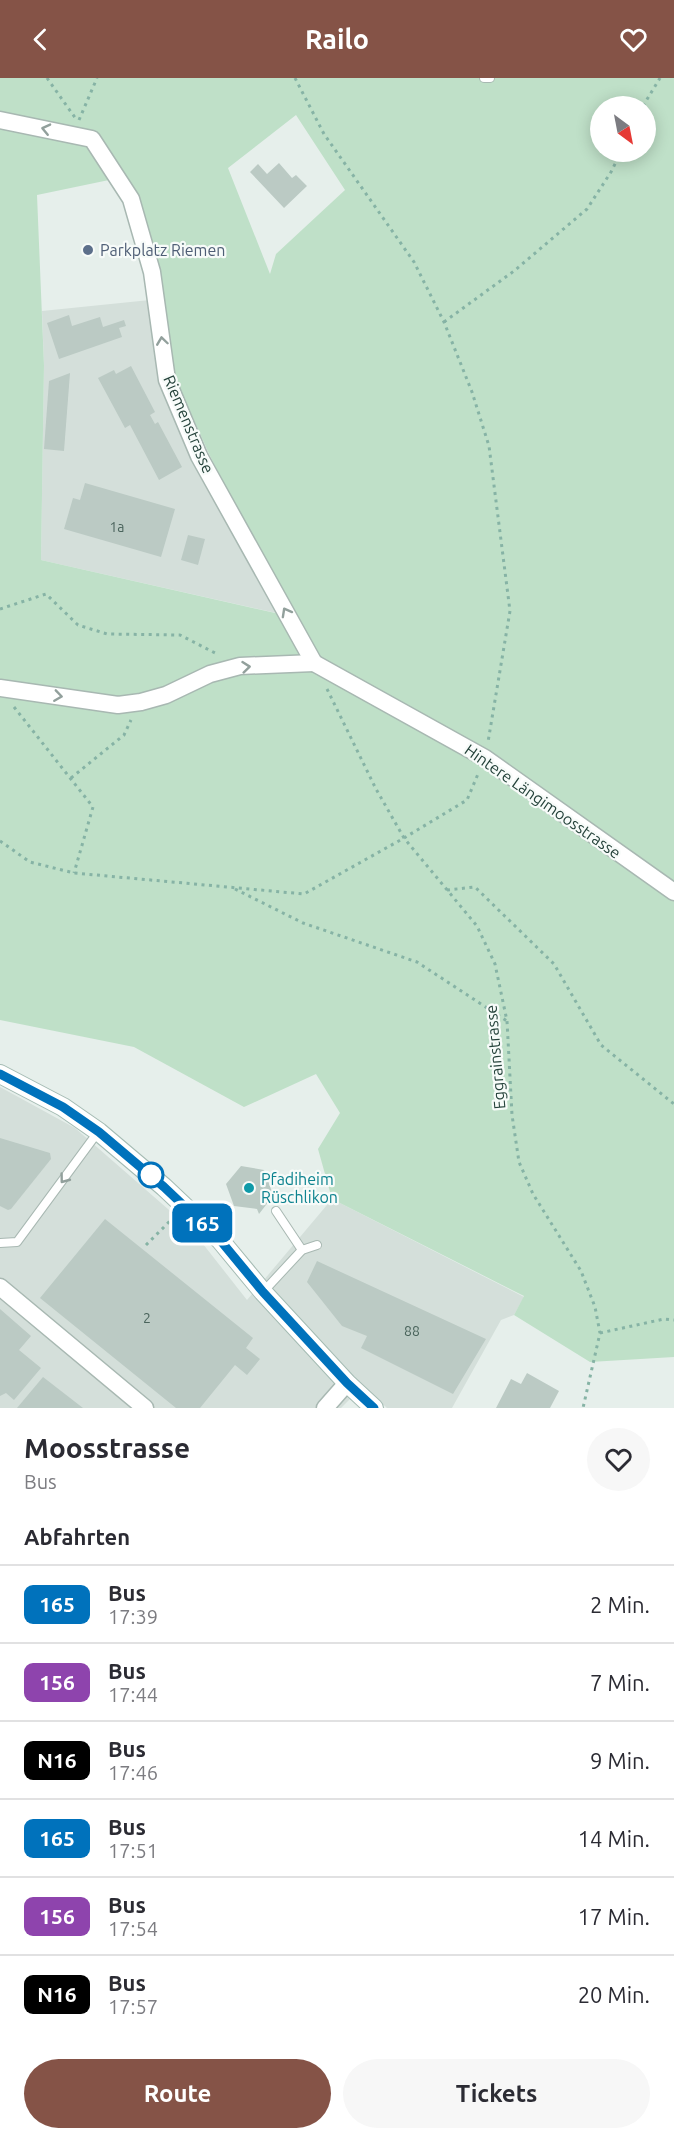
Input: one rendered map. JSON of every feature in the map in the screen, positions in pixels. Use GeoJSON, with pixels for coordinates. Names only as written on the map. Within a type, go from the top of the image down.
{"type":"FeatureCollection","features":[{"type":"Feature","properties":{"kind":"main road"},"geometry":{"type":"LineString","coordinates":[[0,1074],[63,1107],[99,1132],[185,1206],[220,1240],[263,1292],[347,1383],[374,1408]]}},
{"type":"Feature","properties":{"kind":"street","name":"Riemenstrasse"},"geometry":{"type":"LineString","coordinates":[[0,120],[92,139],[131,199],[152,272],[167,380],[199,456],[314,663]]}},
{"type":"Feature","properties":{"kind":"street"},"geometry":{"type":"LineString","coordinates":[[0,688],[118,705],[166,695],[210,674],[240,666],[314,663]]}},
{"type":"Feature","properties":{"kind":"street","name":"Hintere Längimoosstrasse"},"geometry":{"type":"LineString","coordinates":[[314,663],[485,758],[674,892]]}},
{"type":"Feature","properties":{"kind":"street"},"geometry":{"type":"LineString","coordinates":[[0,1287],[145,1408]]}},
{"type":"Feature","properties":{"kind":"street"},"geometry":{"type":"LineString","coordinates":[[325,1408],[347,1383]]}},
{"type":"Feature","properties":{"kind":"lane"},"geometry":{"type":"LineString","coordinates":[[484,78],[490,78]]}},
{"type":"Feature","properties":{"kind":"lane"},"geometry":{"type":"LineString","coordinates":[[0,1243],[17,1242],[99,1132]]}},
{"type":"Feature","properties":{"kind":"lane"},"geometry":{"type":"LineString","coordinates":[[276,1212],[302,1250]]}},
{"type":"Feature","properties":{"kind":"lane"},"geometry":{"type":"LineString","coordinates":[[263,1292],[302,1250],[317,1245]]}},
{"type":"Feature","properties":{"kind":"path"},"geometry":{"type":"LineString","coordinates":[[47,78],[79,122],[98,78]]}},
{"type":"Feature","properties":{"kind":"path"},"geometry":{"type":"LineString","coordinates":[[0,841],[30,862],[74,873],[304,894],[467,800],[485,758],[510,611],[489,446],[472,392],[444,322],[414,262],[324,134],[295,78]]}},
{"type":"Feature","properties":{"kind":"path"},"geometry":{"type":"LineString","coordinates":[[649,96],[660,78]]}},
{"type":"Feature","properties":{"kind":"path"},"geometry":{"type":"LineString","coordinates":[[444,322],[514,271],[587,209],[616,162]]}},
{"type":"Feature","properties":{"kind":"path"},"geometry":{"type":"LineString","coordinates":[[0,609],[46,594],[78,625],[107,634],[180,635],[240,666]]}},
{"type":"Feature","properties":{"kind":"path","name":"Eggrainstrasse"},"geometry":{"type":"LineString","coordinates":[[314,663],[376,789],[404,838],[477,926],[495,964],[507,1021],[512,1115],[519,1162],[532,1194],[581,1271],[595,1307],[600,1333],[583,1408]]}},
{"type":"Feature","properties":{"kind":"path"},"geometry":{"type":"LineString","coordinates":[[71,778],[124,735],[141,702]]}},
{"type":"Feature","properties":{"kind":"path"},"geometry":{"type":"LineString","coordinates":[[14,707],[93,807],[74,873]]}},
{"type":"Feature","properties":{"kind":"path"},"geometry":{"type":"LineString","coordinates":[[447,890],[475,887],[509,918],[554,964],[601,1045],[674,1104]]}},
{"type":"Feature","properties":{"kind":"path"},"geometry":{"type":"LineString","coordinates":[[233,888],[303,923],[417,962],[507,1021]]}},
{"type":"Feature","properties":{"kind":"path"},"geometry":{"type":"LineString","coordinates":[[146,1245],[185,1206]]}},
{"type":"Feature","properties":{"kind":"path"},"geometry":{"type":"LineString","coordinates":[[600,1333],[664,1319],[674,1320]]}},
{"type":"Feature","properties":{"kind":"shaded area"},"geometry":{"type":"Polygon","coordinates":[[[150,300],[170,367],[210,456],[294,617],[41,560],[44,365],[42,311],[150,300]]]}},
{"type":"Feature","properties":{"kind":"shaded area"},"geometry":{"type":"Polygon","coordinates":[[[0,1087],[75,1128],[192,1230],[247,1300],[332,1199],[524,1297],[514,1315],[501,1320],[452,1408],[387,1408],[363,1386],[341,1408],[0,1408],[0,1087]]]}},
{"type":"Feature","properties":{"kind":"green space"},"geometry":{"type":"Polygon","coordinates":[[[0,78],[674,78],[674,1357],[590,1362],[514,1315],[524,1296],[332,1199],[318,1149],[340,1113],[316,1074],[244,1107],[134,1047],[0,1020],[0,78]],[[296,115],[228,168],[270,274],[276,254],[345,190],[296,115]],[[109,180],[37,195],[44,365],[41,560],[293,617],[210,456],[170,367],[124,200],[109,180]]]}},
{"type":"Feature","properties":{"kind":"building"},"geometry":{"type":"Polygon","coordinates":[[[279,163],[292,178],[296,175],[307,186],[284,208],[250,172],[258,164],[267,174],[279,163]]]}},
{"type":"Feature","properties":{"kind":"building"},"geometry":{"type":"Polygon","coordinates":[[[69,315],[72,326],[100,317],[103,327],[124,320],[126,326],[119,328],[122,337],[59,359],[47,323],[69,315]]]}},
{"type":"Feature","properties":{"kind":"building"},"geometry":{"type":"Polygon","coordinates":[[[131,366],[155,412],[150,415],[155,424],[158,422],[182,467],[159,480],[130,425],[125,428],[98,378],[114,370],[116,374],[131,366]]]}},
{"type":"Feature","properties":{"kind":"building"},"geometry":{"type":"Polygon","coordinates":[[[70,373],[64,451],[44,449],[49,381],[70,373]]]}},
{"type":"Feature","properties":{"kind":"building"},"geometry":{"type":"Polygon","coordinates":[[[85,483],[175,509],[161,557],[64,529],[73,498],[80,500],[85,483]]]}},
{"type":"Feature","properties":{"kind":"building"},"geometry":{"type":"Polygon","coordinates":[[[188,535],[205,539],[198,565],[181,560],[188,535]]]}},
{"type":"Feature","properties":{"kind":"building"},"geometry":{"type":"Polygon","coordinates":[[[0,1138],[50,1153],[51,1159],[8,1210],[0,1206],[0,1138]]]}},
{"type":"Feature","properties":{"kind":"building","name":"Pfadiheim Rüschlikon"},"geometry":{"type":"Polygon","coordinates":[[[241,1166],[264,1170],[272,1192],[276,1192],[259,1214],[257,1209],[234,1206],[226,1184],[241,1166]]]}},
{"type":"Feature","properties":{"kind":"building"},"geometry":{"type":"Polygon","coordinates":[[[105,1219],[253,1338],[246,1348],[260,1359],[247,1375],[235,1365],[200,1408],[176,1408],[40,1298],[105,1219]]]}},
{"type":"Feature","properties":{"kind":"building"},"geometry":{"type":"Polygon","coordinates":[[[317,1261],[486,1339],[453,1394],[361,1348],[367,1336],[342,1326],[307,1282],[317,1261]]]}},
{"type":"Feature","properties":{"kind":"building"},"geometry":{"type":"Polygon","coordinates":[[[0,1309],[31,1336],[19,1350],[41,1368],[14,1400],[6,1393],[0,1396],[0,1309]]]}},
{"type":"Feature","properties":{"kind":"building"},"geometry":{"type":"Polygon","coordinates":[[[527,1373],[559,1391],[550,1408],[496,1408],[511,1379],[521,1384],[527,1373]]]}},
{"type":"Feature","properties":{"kind":"building"},"geometry":{"type":"Polygon","coordinates":[[[43,1377],[83,1408],[17,1408],[43,1377]]]}},
{"type":"Feature","properties":{"kind":"bus line","name":"165"},"geometry":{"type":"LineString","coordinates":[[0,1074],[63,1107],[99,1132],[164,1187],[220,1240],[263,1292],[347,1383],[374,1408]]}},
{"type":"Feature","properties":{"kind":"place","name":"Parkplatz Riemen"},"geometry":{"type":"Point","coordinates":[88,250]}},
{"type":"Feature","properties":{"kind":"place","name":"Pfadiheim Rüschlikon"},"geometry":{"type":"Point","coordinates":[249,1188]}}]}
